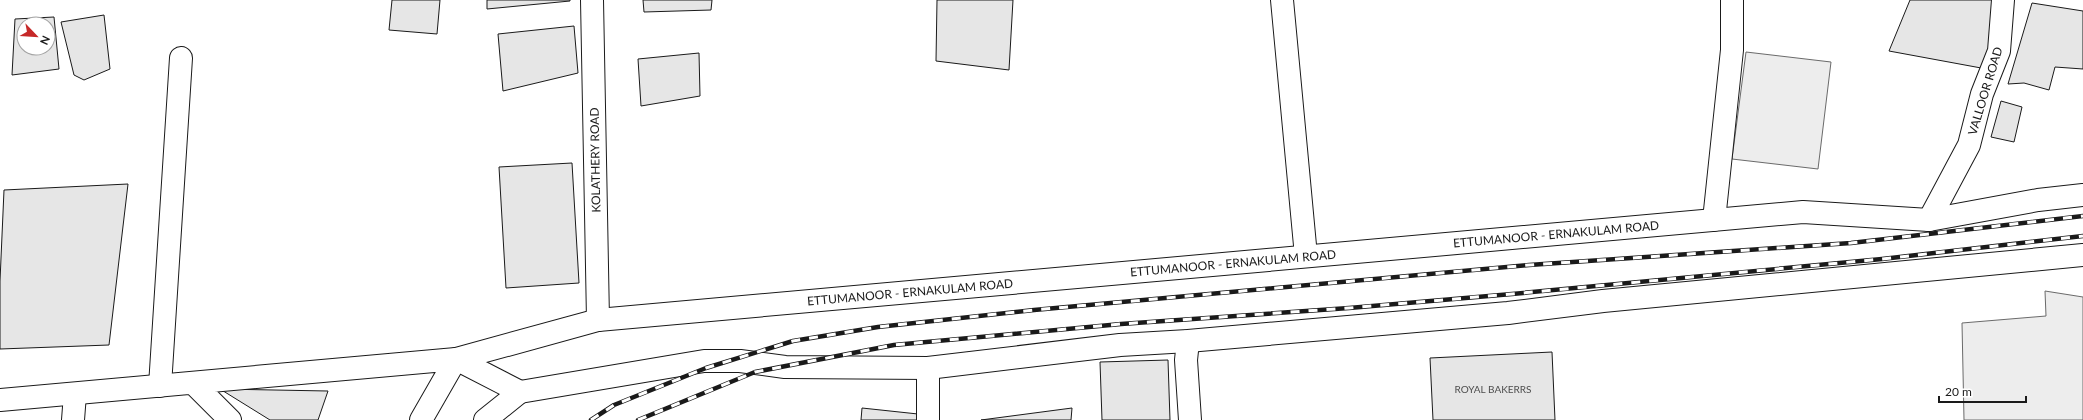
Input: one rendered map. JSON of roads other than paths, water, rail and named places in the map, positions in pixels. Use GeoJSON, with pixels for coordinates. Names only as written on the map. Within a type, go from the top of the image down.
{"type":"FeatureCollection","features":[{"type":"Feature","properties":{"kind":"main road","name":"KOLATHERY ROAD"},"geometry":{"type":"LineString","coordinates":[[592,0],[598,320]]}},
{"type":"Feature","properties":{"kind":"main road"},"geometry":{"type":"LineString","coordinates":[[1282,0],[1306,256]]}},
{"type":"Feature","properties":{"kind":"main road"},"geometry":{"type":"LineString","coordinates":[[1714,220],[1732,50],[1732,0]]}},
{"type":"Feature","properties":{"kind":"main road","name":"VALLOOR ROAD"},"geometry":{"type":"LineString","coordinates":[[1929,220],[1969,145],[1982,94],[1999,52],[2003,0]]}},
{"type":"Feature","properties":{"kind":"main road"},"geometry":{"type":"LineString","coordinates":[[160,386],[181,58]]}},
{"type":"Feature","properties":{"kind":"main road","name":"ETTUMANOOR - ERNAKULAM ROAD"},"geometry":{"type":"LineString","coordinates":[[0,400],[456,359],[598,320],[1803,212],[1929,220],[2038,200],[2083,195]]}},
{"type":"Feature","properties":{"kind":"main road"},"geometry":{"type":"LineString","coordinates":[[485,420],[520,392],[704,361],[740,361],[785,367],[928,368],[1120,345],[1188,341],[1508,313],[1603,301],[2083,255]]}},
{"type":"Feature","properties":{"kind":"main road"},"geometry":{"type":"LineString","coordinates":[[1188,341],[1186,360],[1190,420]]}},
{"type":"Feature","properties":{"kind":"main road"},"geometry":{"type":"LineString","coordinates":[[421,420],[456,359],[520,392]]}},
{"type":"Feature","properties":{"kind":"main road"},"geometry":{"type":"LineString","coordinates":[[928,368],[928,420]]}},
{"type":"Feature","properties":{"kind":"main road"},"geometry":{"type":"LineString","coordinates":[[193,383],[224,414]]}},
{"type":"Feature","properties":{"kind":"main road"},"geometry":{"type":"LineString","coordinates":[[73,420],[75,394]]}},
{"type":"Feature","properties":{"kind":"railway"},"geometry":{"type":"LineString","coordinates":[[591,420],[614,405],[706,368],[793,341],[878,327],[1034,310],[1529,265],[1851,243],[2083,216]]}},
{"type":"Feature","properties":{"kind":"railway"},"geometry":{"type":"LineString","coordinates":[[638,420],[755,372],[894,345],[1121,324],[1349,308],[1512,294],[1882,259],[2083,236]]}}]}
